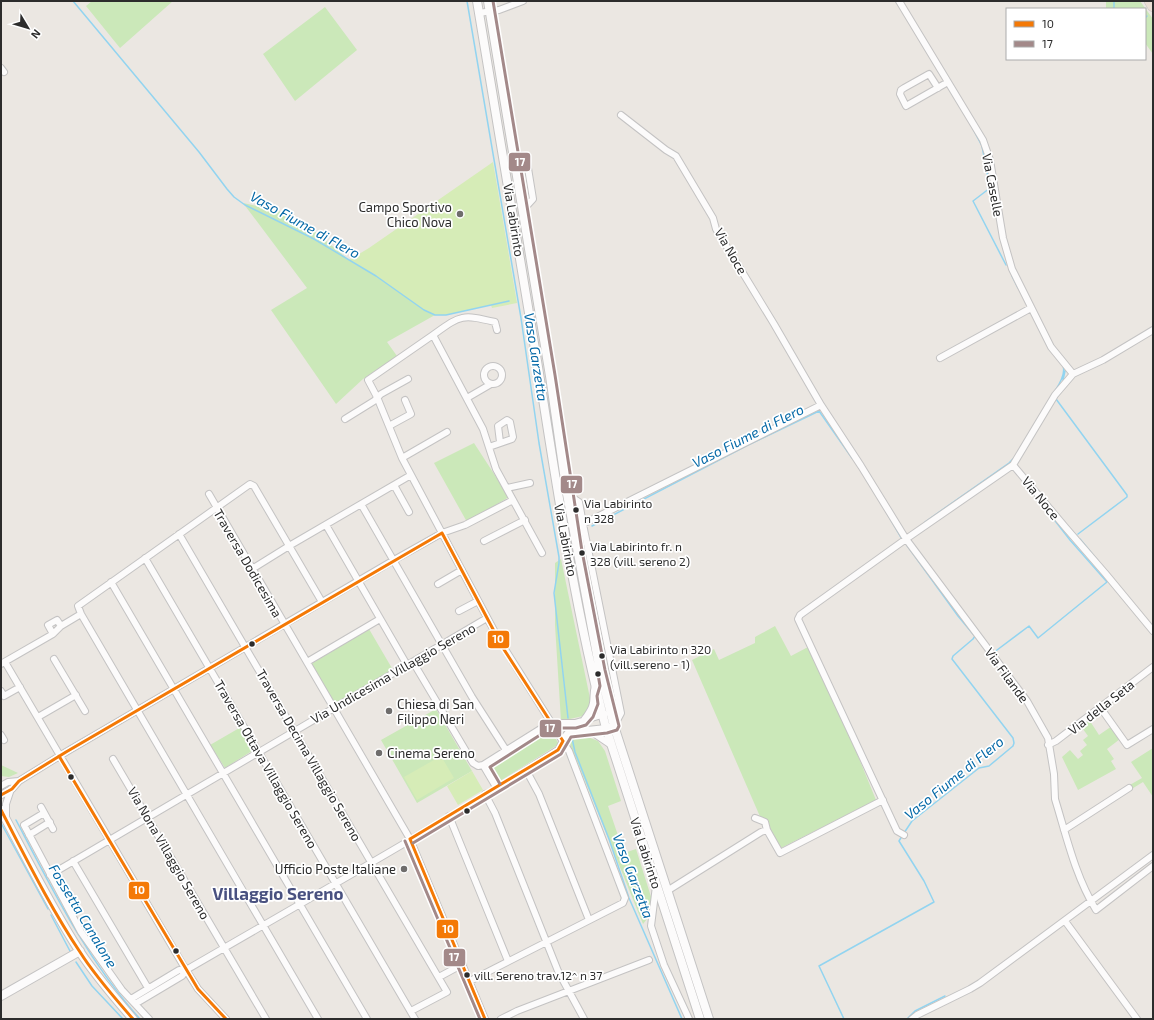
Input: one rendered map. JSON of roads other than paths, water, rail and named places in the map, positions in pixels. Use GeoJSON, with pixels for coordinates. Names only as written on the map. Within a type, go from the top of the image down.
{"type":"FeatureCollection","features":[{"type":"Feature","properties":{"kind":"highway"},"geometry":{"type":"LineString","coordinates":[[1150,1],[1153,6]]}},
{"type":"Feature","properties":{"kind":"street","name":"Via Labirinto"},"geometry":{"type":"LineString","coordinates":[[477,1],[557,494],[595,686],[606,713],[667,891],[709,1019]]}},
{"type":"Feature","properties":{"kind":"street","name":"Via Labirinto"},"geometry":{"type":"LineString","coordinates":[[488,1],[549,368],[567,494],[600,671],[606,713]]}},
{"type":"Feature","properties":{"kind":"street"},"geometry":{"type":"LineString","coordinates":[[479,13],[499,10],[524,1]]}},
{"type":"Feature","properties":{"kind":"street","name":"Via Caselle"},"geometry":{"type":"LineString","coordinates":[[899,1],[987,148],[1003,238],[1012,269],[1051,347],[1072,374]]}},
{"type":"Feature","properties":{"kind":"street"},"geometry":{"type":"LineString","coordinates":[[938,88],[929,74],[901,90],[900,94],[906,106],[938,88],[948,82]]}},
{"type":"Feature","properties":{"kind":"street"},"geometry":{"type":"LineString","coordinates":[[494,102],[504,101]]}},
{"type":"Feature","properties":{"kind":"street","name":"Via Noce"},"geometry":{"type":"LineString","coordinates":[[621,115],[676,156],[713,218],[716,229],[821,405],[906,539]]}},
{"type":"Feature","properties":{"kind":"street","name":"Via Labirinto"},"geometry":{"type":"LineString","coordinates":[[513,154],[526,156],[533,199],[522,211]]}},
{"type":"Feature","properties":{"kind":"street"},"geometry":{"type":"LineString","coordinates":[[940,358],[1031,308]]}},
{"type":"Feature","properties":{"kind":"street"},"geometry":{"type":"LineString","coordinates":[[470,981],[622,903],[624,898],[568,751],[503,648],[402,458],[388,426],[378,397],[368,380],[457,319],[463,317],[476,317],[495,322],[497,330]]}},
{"type":"Feature","properties":{"kind":"street"},"geometry":{"type":"LineString","coordinates":[[1014,465],[1055,395],[1072,374],[1102,360],[1153,330]]}},
{"type":"Feature","properties":{"kind":"street"},"geometry":{"type":"LineString","coordinates":[[433,335],[483,429],[496,469],[542,553]]}},
{"type":"Feature","properties":{"kind":"street"},"geometry":{"type":"LineString","coordinates":[[346,419],[408,379]]}},
{"type":"Feature","properties":{"kind":"street"},"geometry":{"type":"LineString","coordinates":[[467,398],[491,384]]}},
{"type":"Feature","properties":{"kind":"street"},"geometry":{"type":"LineString","coordinates":[[388,426],[411,414],[405,400]]}},
{"type":"Feature","properties":{"kind":"street"},"geometry":{"type":"LineString","coordinates":[[584,524],[821,405]]}},
{"type":"Feature","properties":{"kind":"street"},"geometry":{"type":"LineString","coordinates":[[402,458],[447,432]]}},
{"type":"Feature","properties":{"kind":"street"},"geometry":{"type":"LineString","coordinates":[[488,447],[500,442]]}},
{"type":"Feature","properties":{"kind":"street","name":"Via Noce"},"geometry":{"type":"LineString","coordinates":[[883,800],[798,617],[906,539],[1014,465],[1153,631]]}},
{"type":"Feature","properties":{"kind":"street"},"geometry":{"type":"LineString","coordinates":[[252,569],[411,475]]}},
{"type":"Feature","properties":{"kind":"street"},"geometry":{"type":"LineString","coordinates":[[507,488],[530,483]]}},
{"type":"Feature","properties":{"kind":"street"},"geometry":{"type":"LineString","coordinates":[[318,1019],[81,614],[78,606],[250,484],[254,486],[322,602]]}},
{"type":"Feature","properties":{"kind":"street"},"geometry":{"type":"LineString","coordinates":[[394,485],[409,512]]}},
{"type":"Feature","properties":{"kind":"street","name":"Traversa Dodicesima"},"geometry":{"type":"LineString","coordinates":[[209,494],[216,509],[410,839],[485,1019]]}},
{"type":"Feature","properties":{"kind":"street","name":"Via Labirinto"},"geometry":{"type":"LineString","coordinates":[[567,494],[579,502],[621,713],[620,715]]}},
{"type":"Feature","properties":{"kind":"street"},"geometry":{"type":"LineString","coordinates":[[1,781],[8,782],[19,780],[394,560],[442,533],[465,525],[513,500]]}},
{"type":"Feature","properties":{"kind":"street"},"geometry":{"type":"LineString","coordinates":[[361,504],[443,644],[472,697],[506,750]]}},
{"type":"Feature","properties":{"kind":"street"},"geometry":{"type":"LineString","coordinates":[[484,541],[525,520]]}},
{"type":"Feature","properties":{"kind":"street"},"geometry":{"type":"LineString","coordinates":[[326,525],[407,665]]}},
{"type":"Feature","properties":{"kind":"street","name":"Traversa Decima Villaggio Sereno"},"geometry":{"type":"LineString","coordinates":[[179,534],[447,992],[411,1011]]}},
{"type":"Feature","properties":{"kind":"street","name":"Via Filande"},"geometry":{"type":"LineString","coordinates":[[906,539],[1022,693],[1048,738],[1054,774],[1055,799],[1077,870],[1091,902]]}},
{"type":"Feature","properties":{"kind":"street","name":"Traversa Ottava Villaggio Sereno"},"geometry":{"type":"LineString","coordinates":[[145,558],[415,1019]]}},
{"type":"Feature","properties":{"kind":"street"},"geometry":{"type":"LineString","coordinates":[[438,584],[462,570]]}},
{"type":"Feature","properties":{"kind":"street"},"geometry":{"type":"LineString","coordinates":[[111,582],[367,1019]]}},
{"type":"Feature","properties":{"kind":"street"},"geometry":{"type":"LineString","coordinates":[[459,611],[478,601]]}},
{"type":"Feature","properties":{"kind":"street"},"geometry":{"type":"LineString","coordinates":[[81,614],[61,626],[53,634],[3,663],[20,687],[38,717],[186,970],[198,989],[226,1019]]}},
{"type":"Feature","properties":{"kind":"street","name":"Via Undicesima Villaggio Sereno"},"geometry":{"type":"LineString","coordinates":[[50,875],[487,618]]}},
{"type":"Feature","properties":{"kind":"street"},"geometry":{"type":"LineString","coordinates":[[53,634],[48,625],[57,620],[61,626]]}},
{"type":"Feature","properties":{"kind":"street"},"geometry":{"type":"LineString","coordinates":[[307,662],[380,620]]}},
{"type":"Feature","properties":{"kind":"street"},"geometry":{"type":"LineString","coordinates":[[54,659],[85,711]]}},
{"type":"Feature","properties":{"kind":"street"},"geometry":{"type":"LineString","coordinates":[[414,662],[474,763],[478,766],[483,765],[550,723],[575,723],[606,713],[620,715]]}},
{"type":"Feature","properties":{"kind":"street","name":"Via della Seta"},"geometry":{"type":"LineString","coordinates":[[1048,745],[1056,741],[1153,666]]}},
{"type":"Feature","properties":{"kind":"street"},"geometry":{"type":"LineString","coordinates":[[583,721],[592,708],[592,695],[595,686]]}},
{"type":"Feature","properties":{"kind":"street"},"geometry":{"type":"LineString","coordinates":[[1,691],[4,696],[20,687]]}},
{"type":"Feature","properties":{"kind":"street"},"geometry":{"type":"LineString","coordinates":[[38,717],[76,695]]}},
{"type":"Feature","properties":{"kind":"street"},"geometry":{"type":"LineString","coordinates":[[1100,707],[1127,745],[1153,728]]}},
{"type":"Feature","properties":{"kind":"street"},"geometry":{"type":"LineString","coordinates":[[133,1001],[182,976],[186,970],[372,862],[526,770],[558,750],[565,734],[569,732],[610,727],[620,715]]}},
{"type":"Feature","properties":{"kind":"street","name":"Via Labirinto"},"geometry":{"type":"LineString","coordinates":[[610,727],[611,745],[700,1019]]}},
{"type":"Feature","properties":{"kind":"street"},"geometry":{"type":"LineString","coordinates":[[589,730],[611,745]]}},
{"type":"Feature","properties":{"kind":"street","name":"Via Nona Villaggio Sereno"},"geometry":{"type":"LineString","coordinates":[[113,759],[266,1019]]}},
{"type":"Feature","properties":{"kind":"street"},"geometry":{"type":"LineString","coordinates":[[483,765],[496,787]]}},
{"type":"Feature","properties":{"kind":"street"},"geometry":{"type":"LineString","coordinates":[[526,770],[539,794],[589,920]]}},
{"type":"Feature","properties":{"kind":"street"},"geometry":{"type":"LineString","coordinates":[[6,819],[6,804],[12,789],[19,780]]}},
{"type":"Feature","properties":{"kind":"street"},"geometry":{"type":"LineString","coordinates":[[1,786],[8,782]]}},
{"type":"Feature","properties":{"kind":"street"},"geometry":{"type":"LineString","coordinates":[[1064,830],[1129,788]]}},
{"type":"Feature","properties":{"kind":"street"},"geometry":{"type":"LineString","coordinates":[[1,795],[12,789]]}},
{"type":"Feature","properties":{"kind":"street"},"geometry":{"type":"LineString","coordinates":[[485,794],[495,813],[558,971],[570,990],[583,1018],[576,1019]]}},
{"type":"Feature","properties":{"kind":"street"},"geometry":{"type":"LineString","coordinates":[[755,818],[765,822],[767,830],[780,853],[883,800],[897,831],[904,835]]}},
{"type":"Feature","properties":{"kind":"street"},"geometry":{"type":"LineString","coordinates":[[41,807],[54,829]]}},
{"type":"Feature","properties":{"kind":"street"},"geometry":{"type":"LineString","coordinates":[[1,810],[56,911],[80,951],[105,987],[133,1019]]}},
{"type":"Feature","properties":{"kind":"street"},"geometry":{"type":"LineString","coordinates":[[44,813],[24,825],[29,835],[81,932],[118,984],[149,1019]]}},
{"type":"Feature","properties":{"kind":"street"},"geometry":{"type":"LineString","coordinates":[[449,816],[508,962]]}},
{"type":"Feature","properties":{"kind":"street"},"geometry":{"type":"LineString","coordinates":[[29,835],[50,822]]}},
{"type":"Feature","properties":{"kind":"street"},"geometry":{"type":"LineString","coordinates":[[667,891],[761,832],[767,830]]}},
{"type":"Feature","properties":{"kind":"street"},"geometry":{"type":"LineString","coordinates":[[912,1019],[980,983],[1153,855]]}},
{"type":"Feature","properties":{"kind":"street"},"geometry":{"type":"LineString","coordinates":[[73,861],[148,988]]}},
{"type":"Feature","properties":{"kind":"street"},"geometry":{"type":"LineString","coordinates":[[1091,902],[1096,910],[1153,866]]}},
{"type":"Feature","properties":{"kind":"street"},"geometry":{"type":"LineString","coordinates":[[656,886],[651,926],[664,964],[689,1019]]}},
{"type":"Feature","properties":{"kind":"street"},"geometry":{"type":"LineString","coordinates":[[1065,921],[1137,1019]]}},
{"type":"Feature","properties":{"kind":"street"},"geometry":{"type":"LineString","coordinates":[[1,996],[80,951]]}},
{"type":"Feature","properties":{"kind":"street"},"geometry":{"type":"LineString","coordinates":[[501,1019],[517,1011],[649,960]]}},
{"type":"Feature","properties":{"kind":"street"},"geometry":{"type":"LineString","coordinates":[[439,977],[463,964]]}},
{"type":"Feature","properties":{"kind":"street"},"geometry":{"type":"LineString","coordinates":[[133,1001],[148,988],[179,970],[186,970]]}},
{"type":"Feature","properties":{"kind":"waterway","name":"Vaso Fiume di Flero"},"geometry":{"type":"LineString","coordinates":[[73,1],[199,152],[227,189],[234,197],[245,205],[314,239],[376,276],[424,310],[435,315],[446,315],[509,301]]}},
{"type":"Feature","properties":{"kind":"waterway","name":"Vaso Garzetta"},"geometry":{"type":"LineString","coordinates":[[467,1],[521,318],[539,443],[559,557],[554,593],[568,718]]}},
{"type":"Feature","properties":{"kind":"waterway"},"geometry":{"type":"LineString","coordinates":[[1114,1],[1114,8]]}},
{"type":"Feature","properties":{"kind":"waterway"},"geometry":{"type":"LineString","coordinates":[[972,127],[982,146],[990,188],[973,201],[1006,265]]}},
{"type":"Feature","properties":{"kind":"waterway"},"geometry":{"type":"LineString","coordinates":[[1012,276],[1018,288]]}},
{"type":"Feature","properties":{"kind":"waterway"},"geometry":{"type":"LineString","coordinates":[[1055,391],[1063,376],[1063,366]]}},
{"type":"Feature","properties":{"kind":"waterway"},"geometry":{"type":"LineString","coordinates":[[1063,380],[1065,371]]}},
{"type":"Feature","properties":{"kind":"waterway"},"geometry":{"type":"LineString","coordinates":[[1056,399],[1127,495],[1127,497],[1078,534]]}},
{"type":"Feature","properties":{"kind":"waterway","name":"Vaso Fiume di Flero"},"geometry":{"type":"LineString","coordinates":[[592,526],[748,445],[819,411],[852,458]]}},
{"type":"Feature","properties":{"kind":"waterway"},"geometry":{"type":"LineString","coordinates":[[925,522],[1014,458]]}},
{"type":"Feature","properties":{"kind":"waterway"},"geometry":{"type":"LineString","coordinates":[[993,653],[1029,626],[1038,638],[1107,582],[1070,540],[1035,495]]}},
{"type":"Feature","properties":{"kind":"waterway","name":"Vaso Fiume di Flero"},"geometry":{"type":"LineString","coordinates":[[884,508],[902,539]]}},
{"type":"Feature","properties":{"kind":"waterway"},"geometry":{"type":"LineString","coordinates":[[1080,539],[1099,562]]}},
{"type":"Feature","properties":{"kind":"waterway","name":"Vaso Fiume di Flero"},"geometry":{"type":"LineString","coordinates":[[906,544],[958,616],[973,634]]}},
{"type":"Feature","properties":{"kind":"waterway","name":"Vaso Fiume di Flero"},"geometry":{"type":"LineString","coordinates":[[904,833],[912,821],[979,768],[989,766],[1013,746],[1013,738],[952,659],[953,656],[975,636]]}},
{"type":"Feature","properties":{"kind":"waterway","name":"Vaso Garzetta"},"geometry":{"type":"LineString","coordinates":[[572,738],[575,752],[609,839],[629,898],[682,1019]]}},
{"type":"Feature","properties":{"kind":"waterway","name":"Fossetta Canalone"},"geometry":{"type":"LineString","coordinates":[[16,820],[57,898],[87,948],[103,973],[140,1019]]}},
{"type":"Feature","properties":{"kind":"waterway","name":"Fossetta Canalone"},"geometry":{"type":"LineString","coordinates":[[1,823],[48,909]]}},
{"type":"Feature","properties":{"kind":"waterway","name":"Vaso Fiume di Flero"},"geometry":{"type":"LineString","coordinates":[[844,1019],[819,966],[934,902],[924,881],[899,841],[902,836]]}},
{"type":"Feature","properties":{"kind":"waterway","name":"Fossetta Canalone"},"geometry":{"type":"LineString","coordinates":[[51,915],[71,953]]}},
{"type":"Feature","properties":{"kind":"waterway","name":"Fossetta Canalone"},"geometry":{"type":"LineString","coordinates":[[76,962],[92,986],[123,1019]]}},
{"type":"Feature","properties":{"kind":"waterway"},"geometry":{"type":"LineString","coordinates":[[907,1019],[915,1011],[945,996]]}},
{"type":"Feature","properties":{"kind":"place","name":"Campo Sportivo Chico Nova"},"geometry":{"type":"Point","coordinates":[460,214]}},
{"type":"Feature","properties":{"kind":"place","name":"Via Labirinto n 328"},"geometry":{"type":"Point","coordinates":[576,510]}},
{"type":"Feature","properties":{"kind":"place","name":"Via Labirinto fr. n 328 (vill. sereno 2)"},"geometry":{"type":"Point","coordinates":[582,553]}},
{"type":"Feature","properties":{"kind":"place","name":"Via Labirinto n 320 (vill.sereno - 1)"},"geometry":{"type":"Point","coordinates":[602,656]}},
{"type":"Feature","properties":{"kind":"place","name":"Chiesa di San Filippo Neri"},"geometry":{"type":"Point","coordinates":[389,711]}},
{"type":"Feature","properties":{"kind":"place","name":"Cinema Sereno"},"geometry":{"type":"Point","coordinates":[379,753]}},
{"type":"Feature","properties":{"kind":"place","name":"Ufficio Poste Italiane"},"geometry":{"type":"Point","coordinates":[404,869]}},
{"type":"Feature","properties":{"kind":"place","name":"vill. Sereno trav.12^ n 37"},"geometry":{"type":"Point","coordinates":[467,975]}},
{"type":"Feature","properties":{"kind":"district","name":"Villaggio Sereno"},"geometry":{"type":"Point","coordinates":[278,894]}}]}
